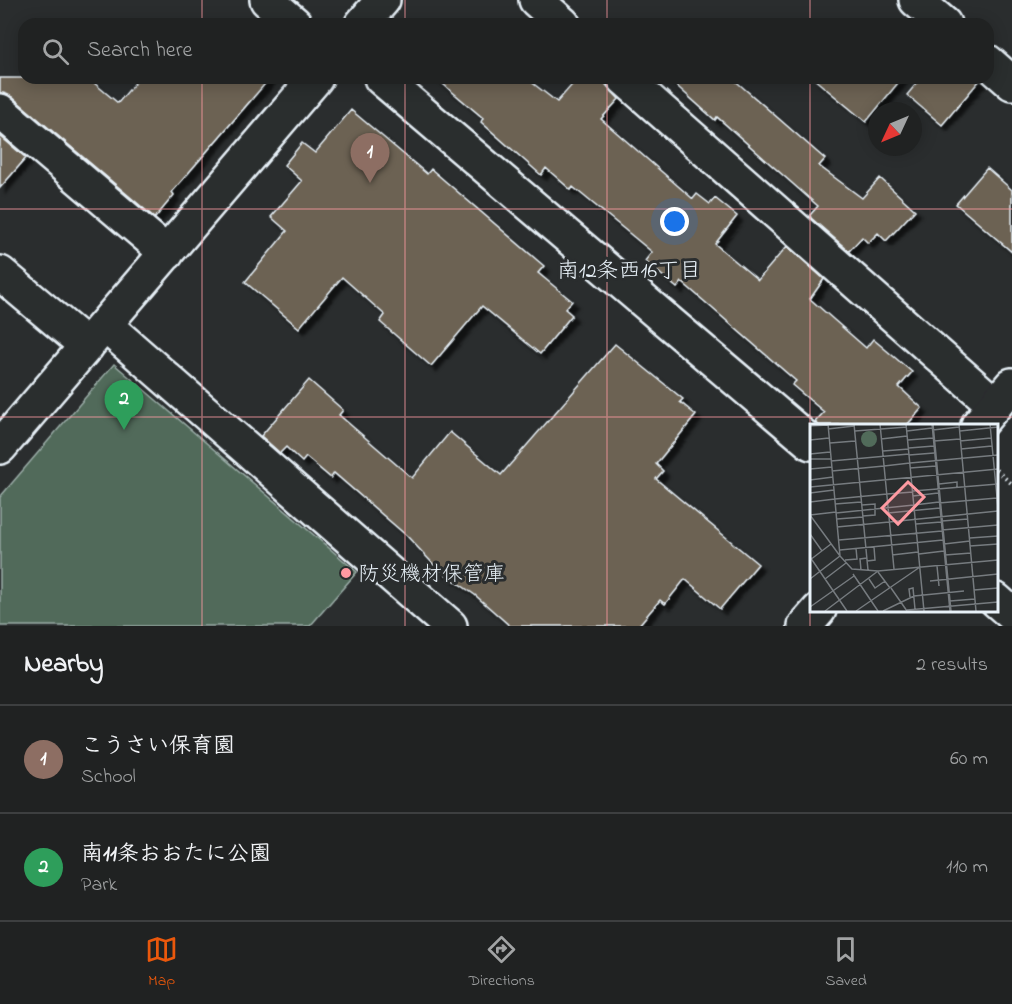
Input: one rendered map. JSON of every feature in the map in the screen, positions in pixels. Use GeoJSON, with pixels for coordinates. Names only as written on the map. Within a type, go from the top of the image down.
{"type":"FeatureCollection","features":[{"type":"Feature","properties":{"kind":"street"},"geometry":{"type":"LineString","coordinates":[[267,0],[288,18]]}},
{"type":"Feature","properties":{"kind":"street"},"geometry":{"type":"LineString","coordinates":[[367,18],[383,0]]}},
{"type":"Feature","properties":{"kind":"street"},"geometry":{"type":"LineString","coordinates":[[536,0],[556,18]]}},
{"type":"Feature","properties":{"kind":"street"},"geometry":{"type":"LineString","coordinates":[[916,0],[937,18]]}},
{"type":"Feature","properties":{"kind":"street"},"geometry":{"type":"LineString","coordinates":[[994,67],[1012,83]]}},
{"type":"Feature","properties":{"kind":"street"},"geometry":{"type":"LineString","coordinates":[[0,447],[311,84]]}},
{"type":"Feature","properties":{"kind":"street"},"geometry":{"type":"LineString","coordinates":[[388,84],[810,442]]}},
{"type":"Feature","properties":{"kind":"street"},"geometry":{"type":"LineString","coordinates":[[631,84],[995,405]]}},
{"type":"Feature","properties":{"kind":"street"},"geometry":{"type":"LineString","coordinates":[[0,111],[167,253]]}},
{"type":"Feature","properties":{"kind":"street"},"geometry":{"type":"LineString","coordinates":[[0,273],[96,335],[450,626]]}},
{"type":"Feature","properties":{"kind":"street"},"geometry":{"type":"LineString","coordinates":[[997,601],[1012,614]]}},
{"type":"Feature","properties":{"kind":"street"},"geometry":{"type":"LineString","coordinates":[[805,626],[817,611]]}},
{"type":"Feature","properties":{"kind":"path"},"geometry":{"type":"LineString","coordinates":[[997,471],[1012,484]]}},
{"type":"Feature","properties":{"kind":"green space"},"geometry":{"type":"Polygon","coordinates":[[[114,364],[357,572],[310,626],[0,626],[0,497],[114,364]]]}},
{"type":"Feature","properties":{"kind":"building"},"geometry":{"type":"Polygon","coordinates":[[[0,78],[18,78],[18,84],[95,84],[118,103],[134,84],[265,84],[172,192],[174,195],[155,218],[12,97],[0,93],[0,78]]]}},
{"type":"Feature","properties":{"kind":"building"},"geometry":{"type":"Polygon","coordinates":[[[443,84],[534,84],[557,102],[573,84],[606,84],[619,99],[601,119],[693,199],[697,194],[710,204],[715,198],[737,216],[715,244],[758,280],[787,246],[824,279],[810,299],[866,348],[873,339],[912,372],[899,387],[922,408],[908,424],[818,424],[815,422],[824,412],[792,385],[796,381],[682,282],[677,288],[645,261],[652,252],[573,187],[571,190],[546,168],[541,175],[481,122],[483,118],[443,84]]]}},
{"type":"Feature","properties":{"kind":"building"},"geometry":{"type":"Polygon","coordinates":[[[675,84],[739,84],[825,159],[819,166],[862,198],[880,178],[915,210],[886,241],[878,233],[868,243],[862,237],[849,251],[811,218],[810,215],[818,206],[717,117],[715,120],[675,84]]]}},
{"type":"Feature","properties":{"kind":"building"},"geometry":{"type":"Polygon","coordinates":[[[820,84],[897,84],[882,102],[868,102],[866,122],[820,84]]]}},
{"type":"Feature","properties":{"kind":"building"},"geometry":{"type":"Polygon","coordinates":[[[916,84],[977,84],[942,125],[922,108],[922,102],[915,102],[907,95],[916,84]]]}},
{"type":"Feature","properties":{"kind":"building"},"geometry":{"type":"Polygon","coordinates":[[[351,110],[427,174],[431,169],[544,266],[538,273],[572,301],[565,309],[572,315],[540,354],[482,306],[431,366],[380,322],[385,315],[342,277],[299,328],[245,282],[287,231],[271,217],[302,181],[284,165],[302,143],[315,153],[351,110]]]}},
{"type":"Feature","properties":{"kind":"building"},"geometry":{"type":"Polygon","coordinates":[[[0,136],[26,158],[0,188],[0,136]]]}},
{"type":"Feature","properties":{"kind":"building"},"geometry":{"type":"Polygon","coordinates":[[[987,168],[1012,190],[1012,252],[956,204],[987,168]]]}},
{"type":"Feature","properties":{"kind":"building"},"geometry":{"type":"Polygon","coordinates":[[[615,344],[683,399],[680,402],[696,415],[656,464],[663,471],[656,479],[758,564],[720,609],[685,579],[665,604],[660,600],[638,626],[510,626],[475,595],[438,569],[407,536],[334,473],[331,478],[306,457],[302,462],[286,447],[280,453],[261,436],[309,380],[343,410],[339,415],[412,478],[450,432],[501,475],[615,344]]]}},
{"type":"Feature","properties":{"kind":"place","name":"こうさい保育園"},"geometry":{"type":"Point","coordinates":[370,183]}},
{"type":"Feature","properties":{"kind":"place","name":"南11条おおたに公園"},"geometry":{"type":"Point","coordinates":[124,430]}},
{"type":"Feature","properties":{"kind":"place","name":"防災機材保管庫"},"geometry":{"type":"Point","coordinates":[346,573]}},
{"type":"Feature","properties":{"kind":"district","name":"南12条西16丁目"},"geometry":{"type":"Point","coordinates":[629,269]}}]}
